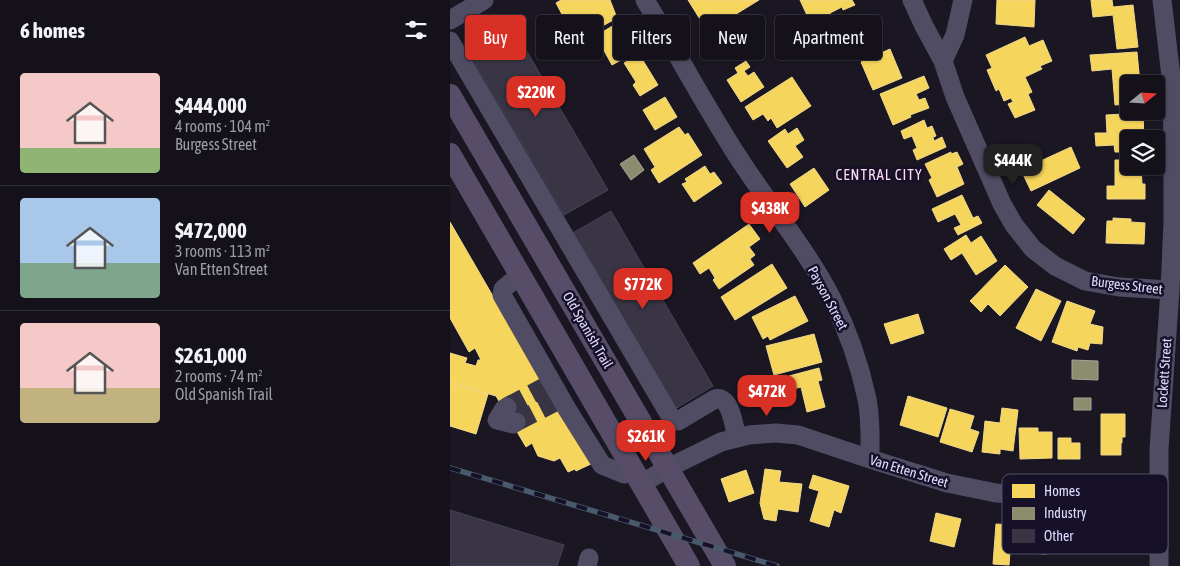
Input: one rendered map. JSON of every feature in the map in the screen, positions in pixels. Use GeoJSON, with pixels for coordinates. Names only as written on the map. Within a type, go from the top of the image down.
{"type":"FeatureCollection","features":[{"type":"Feature","properties":{"kind":"main road","name":"Old Spanish Trail"},"geometry":{"type":"LineString","coordinates":[[450,95],[725,566]]}},
{"type":"Feature","properties":{"kind":"main road"},"geometry":{"type":"LineString","coordinates":[[450,154],[689,566]]}},
{"type":"Feature","properties":{"kind":"main road"},"geometry":{"type":"LineString","coordinates":[[522,279],[550,266]]}},
{"type":"Feature","properties":{"kind":"street"},"geometry":{"type":"LineString","coordinates":[[450,20],[484,0]]}},
{"type":"Feature","properties":{"kind":"street","name":"Payson Street"},"geometry":{"type":"LineString","coordinates":[[645,0],[657,8],[709,111],[742,164],[810,262],[832,299],[846,329],[867,400],[870,429],[870,459]]}},
{"type":"Feature","properties":{"kind":"street","name":"Burgess Street"},"geometry":{"type":"LineString","coordinates":[[912,0],[943,61],[955,97],[1002,204],[1032,249],[1055,266],[1085,281],[1119,287],[1170,290]]}},
{"type":"Feature","properties":{"kind":"street"},"geometry":{"type":"LineString","coordinates":[[943,61],[955,35],[963,0]]}},
{"type":"Feature","properties":{"kind":"street","name":"Lockett Street"},"geometry":{"type":"LineString","coordinates":[[1159,474],[1173,220],[1172,85],[1162,0]]}},
{"type":"Feature","properties":{"kind":"street"},"geometry":{"type":"LineString","coordinates":[[450,41],[673,420],[678,421],[719,398],[729,406],[737,438]]}},
{"type":"Feature","properties":{"kind":"street"},"geometry":{"type":"LineString","coordinates":[[522,279],[503,290],[502,295],[560,400],[602,465],[637,478]]}},
{"type":"Feature","properties":{"kind":"street","name":"Van Etten Street"},"geometry":{"type":"LineString","coordinates":[[637,478],[668,468],[721,442],[748,435],[776,433],[798,435],[947,483],[1002,493]]}},
{"type":"Feature","properties":{"kind":"building: Homes"},"geometry":{"type":"Polygon","coordinates":[[[561,0],[610,0],[616,15],[613,15],[613,20],[603,26],[603,15],[562,15],[556,3],[561,0]]]}},
{"type":"Feature","properties":{"kind":"building: Homes"},"geometry":{"type":"Polygon","coordinates":[[[688,0],[759,0],[735,15],[700,15],[700,19],[688,0]]]}},
{"type":"Feature","properties":{"kind":"building: Homes"},"geometry":{"type":"Polygon","coordinates":[[[800,0],[852,0],[855,5],[843,10],[842,7],[830,13],[830,15],[807,15],[800,0]]]}},
{"type":"Feature","properties":{"kind":"building: Homes"},"geometry":{"type":"Polygon","coordinates":[[[997,0],[1035,0],[1034,27],[996,24],[997,0]]]}},
{"type":"Feature","properties":{"kind":"building: Homes"},"geometry":{"type":"Polygon","coordinates":[[[1091,0],[1112,0],[1113,7],[1133,5],[1138,47],[1117,49],[1113,15],[1093,17],[1091,0]]]}},
{"type":"Feature","properties":{"kind":"building: Homes"},"geometry":{"type":"Polygon","coordinates":[[[613,26],[613,60],[621,60],[612,65],[603,49],[603,32],[613,26]]]}},
{"type":"Feature","properties":{"kind":"building: Homes"},"geometry":{"type":"Polygon","coordinates":[[[1025,37],[1029,46],[1043,40],[1052,61],[1040,66],[1042,69],[1025,77],[1032,92],[1028,94],[1035,110],[1015,118],[1008,104],[1013,102],[1011,98],[1004,101],[999,89],[996,91],[987,70],[992,68],[986,55],[1025,37]]]}},
{"type":"Feature","properties":{"kind":"building: Homes"},"geometry":{"type":"Polygon","coordinates":[[[890,49],[902,78],[873,90],[861,62],[865,60],[882,60],[882,53],[890,49]]]}},
{"type":"Feature","properties":{"kind":"building: Homes"},"geometry":{"type":"Polygon","coordinates":[[[1137,52],[1139,75],[1120,75],[1120,105],[1115,105],[1112,69],[1092,71],[1090,55],[1137,52]]]}},
{"type":"Feature","properties":{"kind":"building: Homes"},"geometry":{"type":"Polygon","coordinates":[[[629,60],[643,60],[658,85],[640,96],[633,85],[636,82],[624,63],[629,60]]]}},
{"type":"Feature","properties":{"kind":"building: Homes"},"geometry":{"type":"Polygon","coordinates":[[[746,61],[750,67],[744,71],[748,76],[754,72],[764,87],[741,102],[727,80],[738,73],[735,68],[746,61]]]}},
{"type":"Feature","properties":{"kind":"building: Homes"},"geometry":{"type":"Polygon","coordinates":[[[924,76],[929,88],[916,94],[919,100],[925,98],[929,108],[910,115],[911,117],[893,125],[880,94],[924,76]]]}},
{"type":"Feature","properties":{"kind":"building: Homes"},"geometry":{"type":"Polygon","coordinates":[[[792,77],[811,106],[777,128],[771,118],[768,121],[763,114],[753,120],[745,107],[792,77]]]}},
{"type":"Feature","properties":{"kind":"building: Homes"},"geometry":{"type":"Polygon","coordinates":[[[665,97],[677,117],[655,130],[643,110],[665,97]]]}},
{"type":"Feature","properties":{"kind":"building: Homes"},"geometry":{"type":"Polygon","coordinates":[[[1120,114],[1120,120],[1143,120],[1144,130],[1120,130],[1120,152],[1115,152],[1114,145],[1096,146],[1095,133],[1107,133],[1106,115],[1120,114]]]}},
{"type":"Feature","properties":{"kind":"building: Homes"},"geometry":{"type":"Polygon","coordinates":[[[924,120],[927,128],[932,126],[936,136],[933,137],[934,141],[942,137],[946,147],[917,160],[913,150],[917,148],[912,136],[904,139],[901,131],[924,120]]]}},
{"type":"Feature","properties":{"kind":"building: Homes"},"geometry":{"type":"Polygon","coordinates":[[[679,127],[685,135],[688,133],[702,155],[659,183],[651,170],[655,167],[644,149],[679,127]]]}},
{"type":"Feature","properties":{"kind":"building: Homes"},"geometry":{"type":"Polygon","coordinates":[[[797,128],[804,140],[795,146],[803,157],[787,168],[768,141],[785,129],[788,134],[797,128]]]}},
{"type":"Feature","properties":{"kind":"building: Homes"},"geometry":{"type":"Polygon","coordinates":[[[1071,147],[1080,168],[1031,191],[1021,170],[1071,147]]]}},
{"type":"Feature","properties":{"kind":"building: Homes"},"geometry":{"type":"Polygon","coordinates":[[[951,152],[951,154],[957,152],[963,164],[957,167],[964,184],[937,197],[929,180],[932,178],[925,164],[951,152]]]}},
{"type":"Feature","properties":{"kind":"building: Homes"},"geometry":{"type":"Polygon","coordinates":[[[1115,160],[1120,160],[1120,175],[1142,175],[1142,184],[1145,184],[1145,199],[1107,199],[1107,186],[1115,186],[1115,160]]]}},
{"type":"Feature","properties":{"kind":"building: Homes"},"geometry":{"type":"Polygon","coordinates":[[[705,166],[710,174],[714,172],[722,183],[694,202],[682,184],[687,182],[685,179],[705,166]]]}},
{"type":"Feature","properties":{"kind":"building: Homes"},"geometry":{"type":"Polygon","coordinates":[[[814,168],[829,190],[805,207],[790,184],[814,168]]]}},
{"type":"Feature","properties":{"kind":"building: Homes"},"geometry":{"type":"Polygon","coordinates":[[[1049,190],[1085,219],[1073,234],[1037,205],[1049,190]]]}},
{"type":"Feature","properties":{"kind":"building: Homes"},"geometry":{"type":"Polygon","coordinates":[[[962,195],[973,218],[978,216],[982,223],[958,235],[954,228],[961,225],[955,214],[938,222],[932,209],[962,195]]]}},
{"type":"Feature","properties":{"kind":"building: Homes"},"geometry":{"type":"Polygon","coordinates":[[[1113,218],[1131,219],[1131,222],[1145,223],[1144,244],[1106,243],[1107,221],[1113,221],[1113,218]]]}},
{"type":"Feature","properties":{"kind":"building: Homes"},"geometry":{"type":"Polygon","coordinates":[[[450,222],[585,455],[593,463],[576,471],[575,469],[568,472],[560,458],[554,461],[538,456],[532,443],[526,447],[496,396],[450,383],[450,353],[467,358],[465,363],[476,366],[478,360],[481,360],[475,348],[469,352],[450,318],[450,222]]]}},
{"type":"Feature","properties":{"kind":"building: Homes"},"geometry":{"type":"Polygon","coordinates":[[[749,224],[760,239],[749,247],[755,255],[750,259],[754,265],[719,289],[713,280],[715,278],[709,268],[700,274],[693,263],[749,224]]]}},
{"type":"Feature","properties":{"kind":"building: Homes"},"geometry":{"type":"Polygon","coordinates":[[[966,235],[971,243],[981,236],[997,261],[976,275],[962,253],[951,260],[944,249],[966,235]]]}},
{"type":"Feature","properties":{"kind":"building: Homes"},"geometry":{"type":"Polygon","coordinates":[[[772,264],[787,288],[735,320],[721,297],[772,264]]]}},
{"type":"Feature","properties":{"kind":"building: Homes"},"geometry":{"type":"Polygon","coordinates":[[[1005,265],[1028,287],[1000,316],[988,304],[981,312],[970,301],[1005,265]]]}},
{"type":"Feature","properties":{"kind":"building: Homes"},"geometry":{"type":"Polygon","coordinates":[[[1036,289],[1061,301],[1041,341],[1016,328],[1036,289]]]}},
{"type":"Feature","properties":{"kind":"building: Homes"},"geometry":{"type":"Polygon","coordinates":[[[795,296],[808,321],[770,340],[768,336],[763,339],[752,317],[795,296]]]}},
{"type":"Feature","properties":{"kind":"building: Homes"},"geometry":{"type":"Polygon","coordinates":[[[1067,301],[1095,311],[1090,324],[1103,327],[1102,344],[1090,343],[1088,350],[1078,347],[1077,351],[1052,342],[1067,301]]]}},
{"type":"Feature","properties":{"kind":"building: Homes"},"geometry":{"type":"Polygon","coordinates":[[[918,314],[924,333],[891,344],[884,324],[918,314]]]}},
{"type":"Feature","properties":{"kind":"building: Homes"},"geometry":{"type":"Polygon","coordinates":[[[814,334],[822,362],[774,375],[766,346],[814,334]]]}},
{"type":"Feature","properties":{"kind":"building: Homes"},"geometry":{"type":"Polygon","coordinates":[[[819,368],[822,380],[818,381],[825,407],[807,412],[801,387],[793,389],[789,376],[819,368]]]}},
{"type":"Feature","properties":{"kind":"building: Homes"},"geometry":{"type":"Polygon","coordinates":[[[450,383],[488,394],[476,434],[450,426],[450,383]]]}},
{"type":"Feature","properties":{"kind":"building: Homes"},"geometry":{"type":"Polygon","coordinates":[[[908,396],[947,408],[938,437],[900,425],[908,396]]]}},
{"type":"Feature","properties":{"kind":"building: Homes"},"geometry":{"type":"Polygon","coordinates":[[[1002,408],[1018,410],[1013,451],[1000,449],[1000,454],[982,452],[985,421],[1000,423],[1002,408]]]}},
{"type":"Feature","properties":{"kind":"building: Homes"},"geometry":{"type":"Polygon","coordinates":[[[950,409],[974,416],[970,429],[979,432],[972,452],[940,442],[950,409]]]}},
{"type":"Feature","properties":{"kind":"building: Homes"},"geometry":{"type":"Polygon","coordinates":[[[1101,414],[1125,414],[1125,437],[1122,437],[1121,455],[1101,455],[1101,414]]]}},
{"type":"Feature","properties":{"kind":"building: Homes"},"geometry":{"type":"Polygon","coordinates":[[[1019,428],[1038,428],[1038,432],[1052,432],[1052,458],[1020,459],[1019,428]]]}},
{"type":"Feature","properties":{"kind":"building: Homes"},"geometry":{"type":"Polygon","coordinates":[[[1058,438],[1071,438],[1071,443],[1080,443],[1080,459],[1058,459],[1058,438]]]}},
{"type":"Feature","properties":{"kind":"building: Homes"},"geometry":{"type":"Polygon","coordinates":[[[765,469],[781,471],[779,482],[802,484],[798,512],[778,509],[776,521],[764,519],[760,503],[765,469]]]}},
{"type":"Feature","properties":{"kind":"building: Homes"},"geometry":{"type":"Polygon","coordinates":[[[746,470],[754,493],[729,502],[721,479],[746,470]]]}},
{"type":"Feature","properties":{"kind":"building: Homes"},"geometry":{"type":"Polygon","coordinates":[[[813,475],[849,486],[841,513],[834,510],[829,527],[810,521],[819,491],[809,488],[813,475]]]}},
{"type":"Feature","properties":{"kind":"building: Homes"},"geometry":{"type":"Polygon","coordinates":[[[936,513],[961,519],[954,547],[930,541],[936,513]]]}},
{"type":"Feature","properties":{"kind":"building: Homes"},"geometry":{"type":"Polygon","coordinates":[[[996,524],[1002,524],[1002,554],[1010,554],[1009,565],[993,564],[996,524]]]}},
{"type":"Feature","properties":{"kind":"building: Industry"},"geometry":{"type":"Polygon","coordinates":[[[634,155],[644,170],[631,180],[620,164],[634,155]]]}},
{"type":"Feature","properties":{"kind":"building: Industry"},"geometry":{"type":"Polygon","coordinates":[[[1072,360],[1098,361],[1098,380],[1072,379],[1072,360]]]}},
{"type":"Feature","properties":{"kind":"building: Industry"},"geometry":{"type":"Polygon","coordinates":[[[1074,398],[1091,398],[1091,410],[1074,410],[1074,398]]]}},
{"type":"Feature","properties":{"kind":"building: Other"},"geometry":{"type":"Polygon","coordinates":[[[526,50],[608,190],[564,215],[473,60],[526,60],[526,50]]]}},
{"type":"Feature","properties":{"kind":"building: Other"},"geometry":{"type":"Polygon","coordinates":[[[611,211],[713,386],[675,409],[573,233],[611,211]]]}},
{"type":"Feature","properties":{"kind":"building: Other"},"geometry":{"type":"Polygon","coordinates":[[[450,510],[564,545],[557,566],[450,566],[450,510]]]}},
{"type":"Feature","properties":{"kind":"tunnel"},"geometry":{"type":"LineString","coordinates":[[507,407],[550,384]]}},
{"type":"Feature","properties":{"kind":"tunnel"},"geometry":{"type":"LineString","coordinates":[[516,422],[559,400]]}},
{"type":"Feature","properties":{"kind":"railway"},"geometry":{"type":"LineString","coordinates":[[450,468],[777,566]]}},
{"type":"Feature","properties":{"kind":"district","name":"CENTRAL CITY"},"geometry":{"type":"Point","coordinates":[879,174]}}]}
